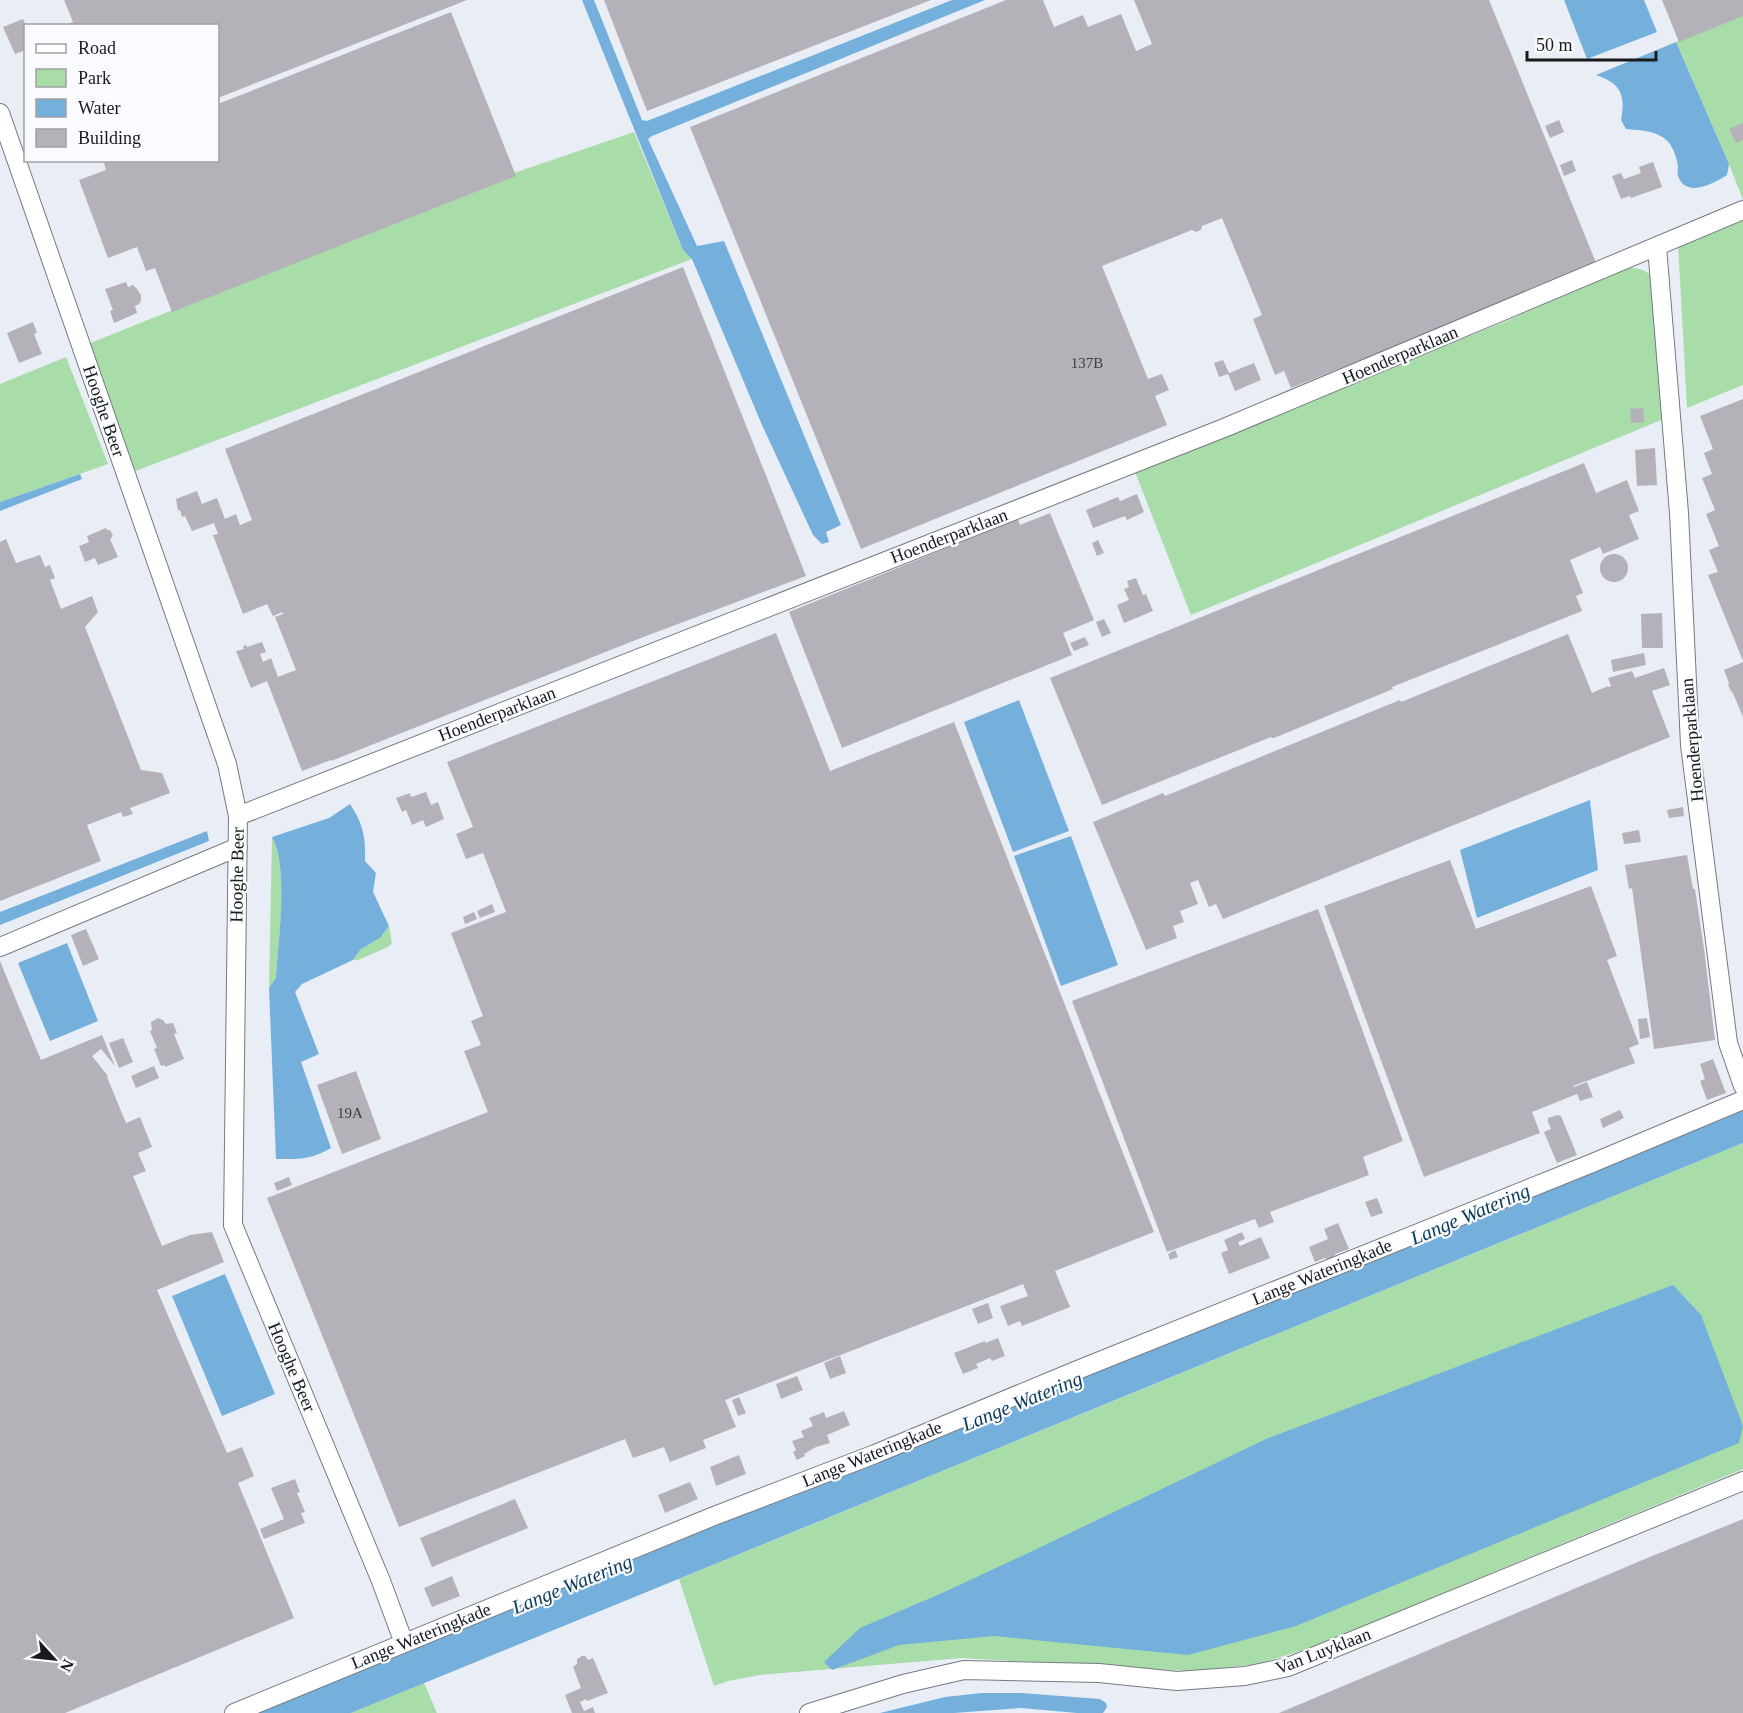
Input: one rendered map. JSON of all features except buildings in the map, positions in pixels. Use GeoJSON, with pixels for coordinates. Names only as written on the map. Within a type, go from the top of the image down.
{"type":"FeatureCollection","features":[{"type":"Feature","properties":{"kind":"street","name":"Hooghe Beer"},"geometry":{"type":"LineString","coordinates":[[0,113],[227,764],[238,816],[233,1225],[381,1581],[404,1642]]}},
{"type":"Feature","properties":{"kind":"street","name":"Hoenderparklaan"},"geometry":{"type":"LineString","coordinates":[[238,816],[1224,429],[1743,210]]}},
{"type":"Feature","properties":{"kind":"street","name":"Hoenderparklaan"},"geometry":{"type":"LineString","coordinates":[[1657,247],[1678,513],[1690,745],[1728,1044],[1743,1086]]}},
{"type":"Feature","properties":{"kind":"street"},"geometry":{"type":"LineString","coordinates":[[0,947],[238,848]]}},
{"type":"Feature","properties":{"kind":"street","name":"Lange Wateringkade"},"geometry":{"type":"LineString","coordinates":[[234,1713],[714,1516],[875,1454],[1743,1100]]}},
{"type":"Feature","properties":{"kind":"street","name":"Van Luyklaan"},"geometry":{"type":"LineString","coordinates":[[810,1713],[903,1684],[964,1670],[1099,1673],[1177,1681],[1245,1676],[1288,1667],[1743,1481]]}},
{"type":"Feature","properties":{"kind":"green space"},"geometry":{"type":"Polygon","coordinates":[[[1743,14],[1743,200],[1676,42],[1743,14]]]}},
{"type":"Feature","properties":{"kind":"green space"},"geometry":{"type":"Polygon","coordinates":[[[634,132],[683,250],[692,259],[133,472],[88,344],[511,174],[634,132]]]}},
{"type":"Feature","properties":{"kind":"green space"},"geometry":{"type":"Polygon","coordinates":[[[1743,216],[1743,385],[1687,408],[1678,243],[1743,216]]]}},
{"type":"Feature","properties":{"kind":"green space"},"geometry":{"type":"Polygon","coordinates":[[[1621,269],[1644,270],[1653,278],[1666,418],[1191,615],[1135,472],[1504,322],[1621,269]]]}},
{"type":"Feature","properties":{"kind":"green space"},"geometry":{"type":"Polygon","coordinates":[[[66,357],[108,464],[0,502],[0,384],[66,357]]]}},
{"type":"Feature","properties":{"kind":"green space"},"geometry":{"type":"Polygon","coordinates":[[[272,837],[280,867],[281,906],[276,979],[269,988],[272,837]]]}},
{"type":"Feature","properties":{"kind":"green space"},"geometry":{"type":"Polygon","coordinates":[[[389,926],[392,943],[388,947],[353,960],[361,949],[380,938],[389,926]]]}},
{"type":"Feature","properties":{"kind":"green space"},"geometry":{"type":"Polygon","coordinates":[[[1743,1143],[1743,1469],[1310,1648],[1258,1664],[1191,1671],[962,1658],[760,1675],[714,1686],[679,1579],[1743,1143]]]}},
{"type":"Feature","properties":{"kind":"green space"},"geometry":{"type":"Polygon","coordinates":[[[424,1683],[437,1713],[351,1713],[424,1683]]]}},
{"type":"Feature","properties":{"kind":"water"},"geometry":{"type":"Polygon","coordinates":[[[582,0],[594,0],[642,120],[647,121],[952,0],[985,0],[648,139],[697,246],[724,241],[841,525],[826,532],[829,542],[822,544],[813,535],[762,425],[692,259],[683,250],[582,0]]]}},
{"type":"Feature","properties":{"kind":"water"},"geometry":{"type":"Polygon","coordinates":[[[1564,0],[1644,0],[1657,32],[1587,59],[1564,0]]]}},
{"type":"Feature","properties":{"kind":"water"},"geometry":{"type":"Polygon","coordinates":[[[1676,42],[1729,164],[1727,175],[1701,187],[1687,187],[1682,183],[1671,146],[1661,136],[1626,129],[1621,120],[1622,96],[1616,86],[1596,75],[1676,42]]]}},
{"type":"Feature","properties":{"kind":"water"},"geometry":{"type":"Polygon","coordinates":[[[80,474],[82,479],[0,511],[0,502],[80,474]]]}},
{"type":"Feature","properties":{"kind":"water"},"geometry":{"type":"Polygon","coordinates":[[[1019,700],[1069,831],[1013,852],[964,722],[1019,700]]]}},
{"type":"Feature","properties":{"kind":"water"},"geometry":{"type":"Polygon","coordinates":[[[1590,800],[1598,870],[1477,918],[1460,850],[1590,800]]]}},
{"type":"Feature","properties":{"kind":"water"},"geometry":{"type":"Polygon","coordinates":[[[350,804],[363,831],[365,861],[376,873],[373,892],[389,926],[380,938],[361,949],[353,960],[302,984],[295,992],[319,1054],[301,1062],[331,1148],[305,1158],[276,1159],[269,988],[276,978],[281,886],[277,850],[272,837],[329,818],[350,804]]]}},
{"type":"Feature","properties":{"kind":"water"},"geometry":{"type":"Polygon","coordinates":[[[207,831],[209,841],[0,925],[0,912],[207,831]]]}},
{"type":"Feature","properties":{"kind":"water"},"geometry":{"type":"Polygon","coordinates":[[[1071,836],[1118,965],[1061,986],[1014,856],[1071,836]]]}},
{"type":"Feature","properties":{"kind":"water"},"geometry":{"type":"Polygon","coordinates":[[[67,943],[98,1021],[50,1041],[18,963],[67,943]]]}},
{"type":"Feature","properties":{"kind":"water"},"geometry":{"type":"Polygon","coordinates":[[[1743,1107],[1743,1143],[351,1713],[257,1713],[1743,1107]]]}},
{"type":"Feature","properties":{"kind":"water"},"geometry":{"type":"Polygon","coordinates":[[[225,1274],[275,1394],[222,1416],[172,1296],[225,1274]]]}},
{"type":"Feature","properties":{"kind":"water"},"geometry":{"type":"Polygon","coordinates":[[[1673,1285],[1701,1315],[1743,1426],[1739,1443],[1296,1626],[1188,1655],[994,1636],[899,1645],[832,1670],[824,1662],[860,1628],[1022,1556],[1266,1439],[1673,1285]]]}},
{"type":"Feature","properties":{"kind":"water"},"geometry":{"type":"Polygon","coordinates":[[[982,1693],[1021,1693],[1100,1699],[1106,1703],[1107,1707],[1103,1713],[1021,1708],[954,1713],[880,1713],[945,1697],[982,1693]]]}},
{"type":"Feature","properties":{"kind":"water label","name":"Lange Watering"},"geometry":{"type":"Point","coordinates":[1470,1214]}},
{"type":"Feature","properties":{"kind":"water label","name":"Lange Watering"},"geometry":{"type":"Point","coordinates":[1022,1401]}},
{"type":"Feature","properties":{"kind":"water label","name":"Lange Watering"},"geometry":{"type":"Point","coordinates":[572,1584]}}]}
